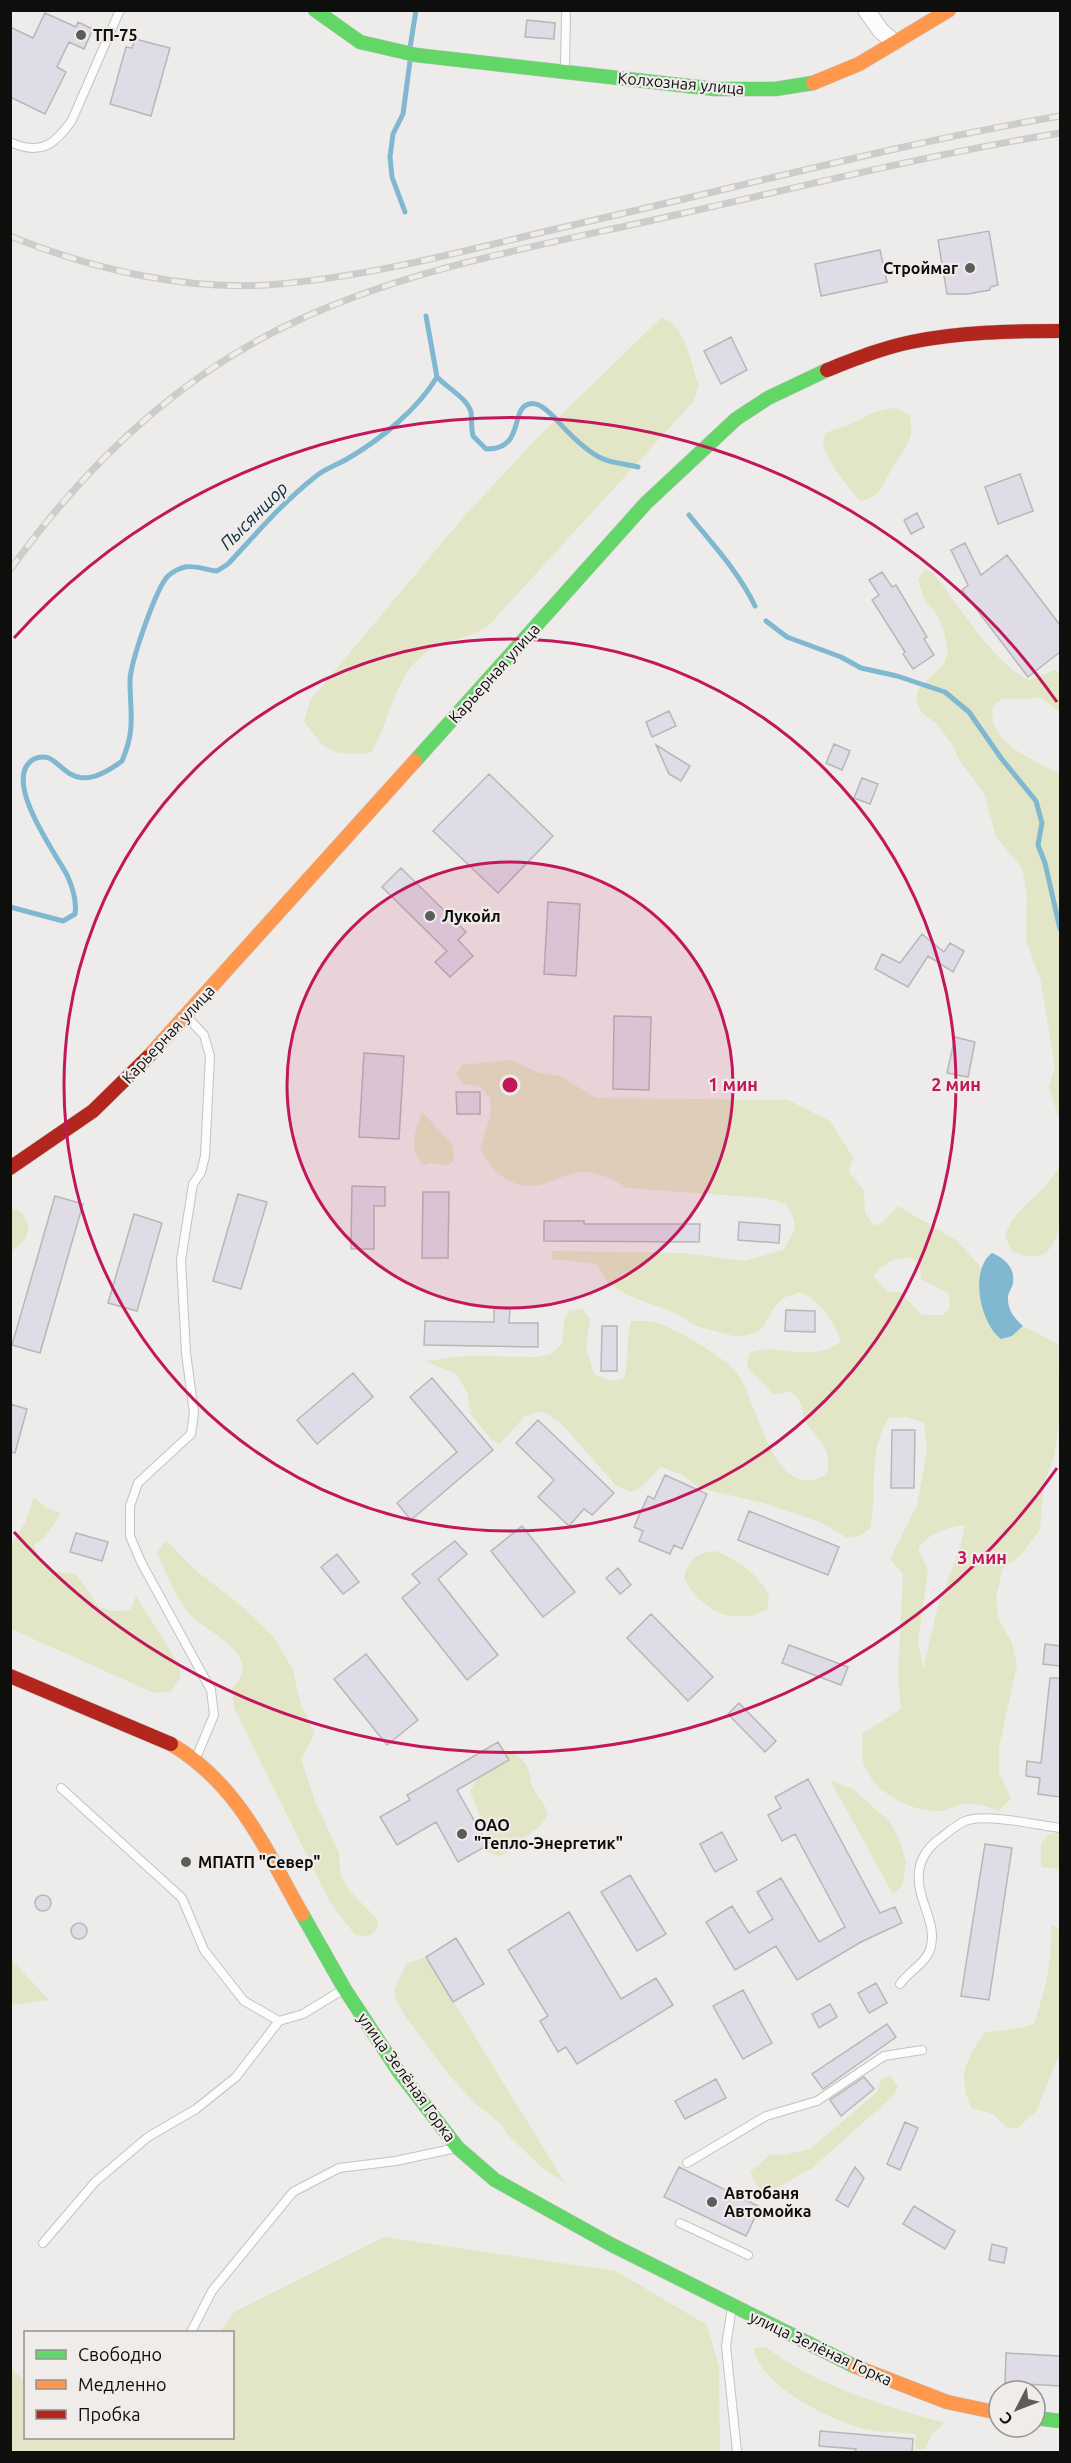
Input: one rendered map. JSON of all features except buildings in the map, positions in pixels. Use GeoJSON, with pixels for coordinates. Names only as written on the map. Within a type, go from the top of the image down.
{"type":"FeatureCollection","features":[{"type":"Feature","properties":{"kind":"street","name":"Колхозная улица"},"geometry":{"type":"LineString","coordinates":[[315,10],[353,39],[432,56],[695,87],[757,89],[805,85],[826,78],[850,68],[949,10]]}},
{"type":"Feature","properties":{"kind":"street"},"geometry":{"type":"LineString","coordinates":[[866,10],[881,31],[894,42]]}},
{"type":"Feature","properties":{"kind":"street","name":"Карьерная улица"},"geometry":{"type":"LineString","coordinates":[[10,1168],[93,1111],[186,1016],[646,503],[736,419],[768,398],[805,380],[895,346],[962,333],[1020,330],[1060,332]]}},
{"type":"Feature","properties":{"kind":"street","name":"улица Зелёная Горка"},"geometry":{"type":"LineString","coordinates":[[10,1676],[166,1741],[196,1759],[222,1783],[243,1811],[344,1988],[399,2072],[458,2148],[495,2180],[732,2307],[899,2385],[947,2402],[987,2411]]}},
{"type":"Feature","properties":{"kind":"lane"},"geometry":{"type":"LineString","coordinates":[[10,142],[33,150],[54,143],[63,133],[72,120],[120,10]]}},
{"type":"Feature","properties":{"kind":"lane"},"geometry":{"type":"LineString","coordinates":[[565,70],[566,15]]}},
{"type":"Feature","properties":{"kind":"lane"},"geometry":{"type":"LineString","coordinates":[[186,1016],[204,1035],[210,1056],[205,1156],[201,1172],[193,1184],[181,1260],[186,1353],[194,1413],[191,1434],[138,1483],[130,1506],[130,1536],[141,1562],[212,1690],[214,1715],[196,1759]]}},
{"type":"Feature","properties":{"kind":"lane"},"geometry":{"type":"LineString","coordinates":[[61,1788],[182,1898],[204,1950],[217,1967],[244,2001],[279,2021]]}},
{"type":"Feature","properties":{"kind":"lane"},"geometry":{"type":"LineString","coordinates":[[900,1984],[907,1973],[923,1961],[932,1947],[932,1926],[919,1882],[919,1864],[929,1847],[964,1821],[981,1819],[1060,1828]]}},
{"type":"Feature","properties":{"kind":"lane"},"geometry":{"type":"LineString","coordinates":[[43,2243],[95,2182],[148,2137],[196,2109],[236,2078],[279,2021],[303,2014],[344,1988]]}},
{"type":"Feature","properties":{"kind":"lane"},"geometry":{"type":"LineString","coordinates":[[687,2163],[766,2116],[817,2101],[884,2056],[922,2050]]}},
{"type":"Feature","properties":{"kind":"lane"},"geometry":{"type":"LineString","coordinates":[[192,2331],[212,2291],[293,2192],[339,2168],[396,2161],[458,2148]]}},
{"type":"Feature","properties":{"kind":"lane"},"geometry":{"type":"LineString","coordinates":[[680,2223],[748,2255]]}},
{"type":"Feature","properties":{"kind":"lane"},"geometry":{"type":"LineString","coordinates":[[732,2307],[726,2346],[736,2452]]}},
{"type":"Feature","properties":{"kind":"green space"},"geometry":{"type":"Polygon","coordinates":[[[661,318],[676,328],[686,346],[699,386],[693,402],[489,625],[476,633],[433,648],[420,657],[402,681],[372,751],[363,754],[343,753],[335,752],[324,746],[304,721],[311,699],[461,520],[536,439],[661,318]]]}},
{"type":"Feature","properties":{"kind":"green space"},"geometry":{"type":"Polygon","coordinates":[[[896,408],[909,415],[910,438],[880,490],[872,497],[860,501],[830,461],[823,443],[824,437],[832,430],[849,425],[871,414],[896,408]]]}},
{"type":"Feature","properties":{"kind":"green space"},"geometry":{"type":"Polygon","coordinates":[[[925,569],[933,573],[977,632],[1001,660],[1015,671],[1029,680],[1055,670],[1060,674],[1060,712],[1041,698],[1002,699],[993,706],[993,719],[997,731],[1014,749],[1060,774],[1060,1121],[1049,1087],[1055,1067],[1041,982],[1026,940],[1027,895],[1022,868],[996,837],[984,793],[959,760],[952,744],[937,724],[921,712],[916,699],[919,688],[944,664],[948,651],[944,631],[935,611],[925,601],[918,579],[925,569]]]}},
{"type":"Feature","properties":{"kind":"green space"},"geometry":{"type":"Polygon","coordinates":[[[510,1060],[540,1073],[560,1076],[596,1098],[788,1100],[830,1121],[853,1157],[849,1172],[864,1191],[865,1213],[874,1226],[884,1221],[898,1206],[956,1240],[980,1266],[981,1274],[1012,1336],[1023,1326],[1058,1344],[1060,1416],[1054,1456],[1044,1485],[1040,1529],[1022,1554],[1003,1568],[996,1597],[999,1620],[1012,1643],[1017,1665],[999,1748],[999,1773],[1011,1798],[999,1811],[982,1805],[968,1804],[947,1810],[930,1811],[906,1804],[875,1783],[863,1762],[862,1734],[901,1709],[898,1678],[903,1574],[890,1559],[917,1505],[927,1450],[924,1423],[906,1417],[889,1418],[882,1431],[875,1458],[870,1529],[859,1536],[847,1538],[820,1522],[763,1503],[699,1488],[681,1474],[661,1467],[644,1485],[631,1492],[616,1486],[561,1423],[542,1411],[525,1416],[500,1444],[491,1439],[471,1415],[467,1392],[456,1374],[425,1361],[466,1356],[537,1357],[551,1354],[562,1344],[564,1322],[569,1310],[582,1309],[590,1319],[586,1347],[594,1374],[611,1381],[624,1378],[631,1321],[654,1322],[700,1344],[733,1369],[746,1390],[771,1449],[781,1465],[794,1477],[809,1480],[827,1474],[828,1458],[824,1446],[804,1420],[800,1402],[791,1392],[774,1394],[747,1367],[749,1353],[773,1349],[817,1352],[829,1349],[841,1342],[831,1320],[814,1300],[800,1292],[783,1298],[772,1310],[765,1325],[755,1333],[737,1337],[696,1326],[675,1313],[627,1295],[607,1282],[597,1264],[552,1259],[552,1251],[684,1253],[744,1261],[783,1250],[794,1227],[793,1217],[786,1204],[765,1198],[627,1188],[607,1177],[590,1172],[574,1173],[532,1186],[513,1183],[497,1172],[480,1148],[491,1114],[490,1098],[479,1086],[463,1084],[456,1075],[462,1065],[510,1060]],[[909,1257],[889,1262],[874,1277],[887,1292],[900,1292],[922,1315],[943,1315],[950,1307],[949,1294],[921,1279],[920,1263],[909,1257]],[[965,1525],[938,1532],[918,1549],[928,1570],[918,1642],[923,1669],[937,1610],[960,1547],[965,1525]]]}},
{"type":"Feature","properties":{"kind":"green space"},"geometry":{"type":"Polygon","coordinates":[[[422,1112],[453,1145],[454,1161],[446,1166],[432,1163],[423,1165],[418,1159],[414,1139],[422,1112]]]}},
{"type":"Feature","properties":{"kind":"green space"},"geometry":{"type":"Polygon","coordinates":[[[1060,1164],[1061,1213],[1053,1244],[1044,1254],[1031,1257],[1012,1251],[1005,1235],[1010,1224],[1024,1206],[1048,1183],[1060,1164]]]}},
{"type":"Feature","properties":{"kind":"green space"},"geometry":{"type":"Polygon","coordinates":[[[12,1208],[22,1213],[29,1226],[25,1240],[11,1252],[12,1208]]]}},
{"type":"Feature","properties":{"kind":"green space"},"geometry":{"type":"Polygon","coordinates":[[[34,1497],[47,1508],[61,1513],[45,1537],[34,1545],[44,1564],[60,1572],[76,1574],[99,1607],[114,1611],[130,1610],[136,1596],[180,1666],[180,1678],[170,1692],[154,1693],[11,1629],[11,1545],[25,1523],[34,1497]]]}},
{"type":"Feature","properties":{"kind":"green space"},"geometry":{"type":"Polygon","coordinates":[[[166,1540],[195,1570],[237,1602],[273,1636],[293,1670],[301,1705],[315,1733],[301,1759],[315,1801],[339,1853],[341,1877],[349,1890],[378,1920],[377,1930],[368,1936],[355,1935],[330,1902],[234,1708],[232,1689],[241,1676],[242,1664],[238,1654],[182,1605],[157,1553],[166,1540]]]}},
{"type":"Feature","properties":{"kind":"green space"},"geometry":{"type":"Polygon","coordinates":[[[716,1551],[740,1564],[759,1580],[769,1595],[767,1610],[753,1615],[729,1616],[709,1607],[691,1590],[684,1578],[691,1561],[704,1553],[716,1551]]]}},
{"type":"Feature","properties":{"kind":"green space"},"geometry":{"type":"Polygon","coordinates":[[[512,1752],[528,1768],[533,1788],[548,1815],[541,1825],[500,1857],[487,1852],[486,1832],[470,1791],[478,1777],[492,1761],[512,1752]]]}},
{"type":"Feature","properties":{"kind":"green space"},"geometry":{"type":"Polygon","coordinates":[[[830,1780],[853,1789],[890,1822],[900,1841],[906,1863],[902,1886],[893,1894],[830,1780]]]}},
{"type":"Feature","properties":{"kind":"green space"},"geometry":{"type":"Polygon","coordinates":[[[1060,1834],[1060,1869],[1041,1867],[1041,1843],[1048,1835],[1060,1834]]]}},
{"type":"Feature","properties":{"kind":"green space"},"geometry":{"type":"Polygon","coordinates":[[[1051,1924],[1060,1930],[1060,2052],[1036,2112],[1016,2129],[1006,2127],[993,2114],[971,2108],[965,2086],[965,2069],[984,2033],[1034,2024],[1047,1975],[1051,1950],[1051,1924]]]}},
{"type":"Feature","properties":{"kind":"green space"},"geometry":{"type":"Polygon","coordinates":[[[426,1957],[565,2183],[541,2167],[511,2138],[500,2123],[477,2105],[447,2073],[405,2016],[395,1999],[395,1988],[407,1963],[426,1957]]]}},
{"type":"Feature","properties":{"kind":"green space"},"geometry":{"type":"Polygon","coordinates":[[[11,1959],[49,2000],[11,2005],[11,1959]]]}},
{"type":"Feature","properties":{"kind":"green space"},"geometry":{"type":"Polygon","coordinates":[[[890,2076],[898,2087],[892,2097],[811,2169],[779,2187],[759,2189],[750,2172],[771,2154],[784,2155],[810,2149],[877,2092],[882,2078],[890,2076]]]}},
{"type":"Feature","properties":{"kind":"green space"},"geometry":{"type":"Polygon","coordinates":[[[384,2237],[616,2271],[707,2325],[719,2367],[720,2452],[11,2452],[11,2369],[24,2380],[24,2439],[234,2439],[234,2331],[221,2331],[234,2312],[384,2237]]]}},
{"type":"Feature","properties":{"kind":"green space"},"geometry":{"type":"Polygon","coordinates":[[[766,2347],[784,2360],[827,2383],[875,2402],[945,2423],[931,2435],[925,2449],[915,2449],[916,2434],[868,2430],[831,2417],[797,2399],[768,2375],[758,2362],[754,2348],[766,2347]]]}},
{"type":"Feature","properties":{"kind":"water"},"geometry":{"type":"Polygon","coordinates":[[[992,1253],[1004,1260],[1012,1272],[1013,1284],[1008,1296],[1009,1305],[1014,1316],[1023,1326],[1012,1336],[1001,1339],[988,1321],[980,1296],[981,1271],[985,1261],[992,1253]]]}},
{"type":"Feature","properties":{"kind":"waterway","name":"Пысяншор"},"geometry":{"type":"LineString","coordinates":[[410,48],[416,10]]}},
{"type":"Feature","properties":{"kind":"waterway","name":"Пысяншор"},"geometry":{"type":"LineString","coordinates":[[405,212],[392,177],[390,157],[393,134],[403,114],[410,61]]}},
{"type":"Feature","properties":{"kind":"waterway","name":"Пысяншор"},"geometry":{"type":"LineString","coordinates":[[10,907],[63,921],[75,914],[73,889],[27,799],[23,782],[25,769],[34,759],[44,757],[52,760],[67,772],[87,778],[102,773],[122,761],[131,730],[131,671],[145,625],[163,583],[176,570],[193,567],[217,571],[228,564],[303,487],[322,472],[372,443],[419,401],[437,377],[426,316]]}},
{"type":"Feature","properties":{"kind":"waterway"},"geometry":{"type":"LineString","coordinates":[[437,377],[461,397],[469,407],[473,436],[486,449],[498,448],[506,443],[512,436],[523,407],[534,404],[551,414],[586,449],[601,458],[638,467]]}},
{"type":"Feature","properties":{"kind":"waterway"},"geometry":{"type":"LineString","coordinates":[[689,515],[733,570],[755,606]]}},
{"type":"Feature","properties":{"kind":"waterway"},"geometry":{"type":"LineString","coordinates":[[766,621],[787,637],[841,657],[861,668],[897,676],[945,692],[969,712],[1001,758],[1036,801],[1042,823],[1038,845],[1045,863],[1060,929]]}},
{"type":"Feature","properties":{"kind":"railway"},"geometry":{"type":"LineString","coordinates":[[10,236],[108,268],[176,281],[245,286],[318,280],[434,258],[882,152],[1060,116]]}},
{"type":"Feature","properties":{"kind":"railway"},"geometry":{"type":"LineString","coordinates":[[10,570],[38,532],[101,462],[171,399],[208,371],[248,346],[336,304],[482,258],[917,160],[1060,133]]}},
{"type":"Feature","properties":{"kind":"traffic: fast"},"geometry":{"type":"LineString","coordinates":[[315,10],[360,42],[416,55],[715,89],[775,89],[813,83]]}},
{"type":"Feature","properties":{"kind":"traffic: fast"},"geometry":{"type":"LineString","coordinates":[[415,761],[646,503],[736,419],[768,398],[827,370]]}},
{"type":"Feature","properties":{"kind":"traffic: fast"},"geometry":{"type":"LineString","coordinates":[[302,1914],[344,1988],[399,2072],[458,2148],[495,2180],[612,2245],[854,2366]]}},
{"type":"Feature","properties":{"kind":"traffic: fast"},"geometry":{"type":"LineString","coordinates":[[1047,2419],[1060,2421]]}},
{"type":"Feature","properties":{"kind":"traffic: slow"},"geometry":{"type":"LineString","coordinates":[[813,83],[859,64],[949,10]]}},
{"type":"Feature","properties":{"kind":"traffic: slow"},"geometry":{"type":"LineString","coordinates":[[148,1057],[415,761]]}},
{"type":"Feature","properties":{"kind":"traffic: slow"},"geometry":{"type":"LineString","coordinates":[[171,1744],[195,1760],[232,1798],[262,1842],[302,1914]]}},
{"type":"Feature","properties":{"kind":"traffic: slow"},"geometry":{"type":"LineString","coordinates":[[854,2366],[947,2402],[987,2410]]}},
{"type":"Feature","properties":{"kind":"traffic: jam"},"geometry":{"type":"LineString","coordinates":[[827,370],[869,354],[911,342],[985,333],[1060,331]]}},
{"type":"Feature","properties":{"kind":"traffic: jam"},"geometry":{"type":"LineString","coordinates":[[10,1168],[93,1111],[148,1057]]}},
{"type":"Feature","properties":{"kind":"traffic: jam"},"geometry":{"type":"LineString","coordinates":[[10,1676],[171,1744]]}},
{"type":"Feature","properties":{"kind":"place","name":"ТП-75"},"geometry":{"type":"Point","coordinates":[81,35]}},
{"type":"Feature","properties":{"kind":"place","name":"Строймаг"},"geometry":{"type":"Point","coordinates":[970,268]}},
{"type":"Feature","properties":{"kind":"place","name":"Лукойл"},"geometry":{"type":"Point","coordinates":[430,916]}},
{"type":"Feature","properties":{"kind":"place","name":"ОАО \"Тепло-Энергетик\""},"geometry":{"type":"Point","coordinates":[462,1834]}},
{"type":"Feature","properties":{"kind":"place","name":"МПАТП \"Север\""},"geometry":{"type":"Point","coordinates":[186,1862]}},
{"type":"Feature","properties":{"kind":"place","name":"Автобаня Автомойка"},"geometry":{"type":"Point","coordinates":[712,2202]}}]}
